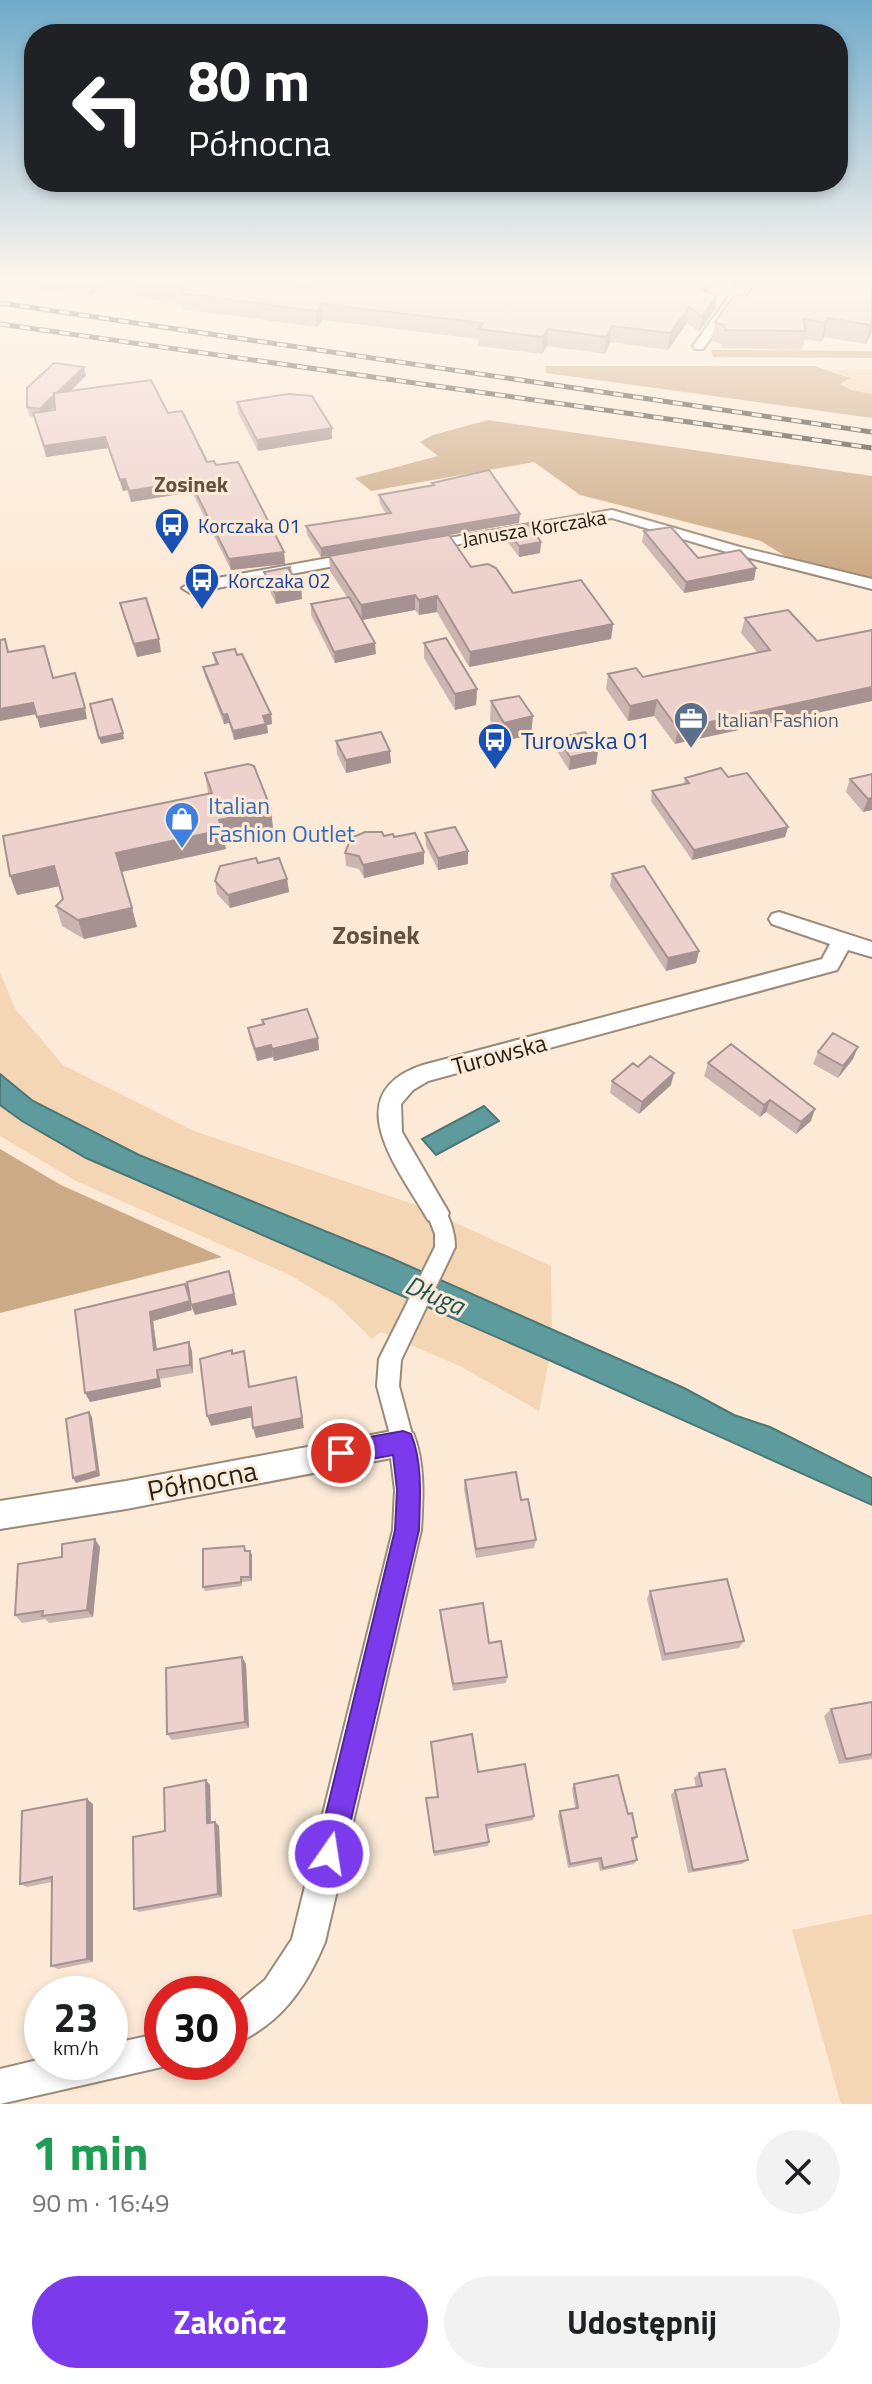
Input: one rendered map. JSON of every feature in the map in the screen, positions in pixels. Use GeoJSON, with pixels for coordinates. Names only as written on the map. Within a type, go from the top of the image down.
{"type":"FeatureCollection","features":[{"type":"Feature","properties":{"kind":"street","name":"Janusza Korczaka"},"geometry":{"type":"LineString","coordinates":[[406,549],[612,514],[735,550],[872,584]]}},
{"type":"Feature","properties":{"kind":"street"},"geometry":{"type":"LineString","coordinates":[[190,588],[374,555]]}},
{"type":"Feature","properties":{"kind":"street"},"geometry":{"type":"LineString","coordinates":[[779,919],[872,950]]}},
{"type":"Feature","properties":{"kind":"street","name":"Turowska"},"geometry":{"type":"LineString","coordinates":[[403,1442],[388,1386],[390,1359],[446,1240],[437,1213],[396,1145],[388,1120],[389,1102],[402,1084],[423,1074],[830,965],[842,940]]}},
{"type":"Feature","properties":{"kind":"street"},"geometry":{"type":"LineString","coordinates":[[248,2019],[283,1989],[308,1942],[407,1530],[409,1490],[403,1442]]}},
{"type":"Feature","properties":{"kind":"street","name":"Północna"},"geometry":{"type":"LineString","coordinates":[[0,1515],[126,1495],[403,1442]]}},
{"type":"Feature","properties":{"kind":"street"},"geometry":{"type":"LineString","coordinates":[[0,2087],[144,2055]]}},
{"type":"Feature","properties":{"kind":"shaded area"},"geometry":{"type":"Polygon","coordinates":[[[569,376],[845,376],[850,378],[840,384],[851,390],[872,394],[872,418],[569,376]]]}},
{"type":"Feature","properties":{"kind":"shaded area"},"geometry":{"type":"Polygon","coordinates":[[[843,376],[872,376],[872,394],[839,384],[849,379],[843,376]]]}},
{"type":"Feature","properties":{"kind":"shaded area"},"geometry":{"type":"Polygon","coordinates":[[[488,420],[872,476],[872,579],[788,558],[761,541],[580,495],[534,462],[371,491],[355,478],[438,456],[420,442],[433,435],[488,420]]]}},
{"type":"Feature","properties":{"kind":"shaded area"},"geometry":{"type":"Polygon","coordinates":[[[0,973],[16,1010],[63,1065],[194,1131],[422,1207],[437,1240],[432,1251],[448,1258],[447,1219],[551,1266],[552,1330],[118,1146],[53,1113],[0,1074],[0,973]]]}},
{"type":"Feature","properties":{"kind":"shaded area"},"geometry":{"type":"Polygon","coordinates":[[[0,1105],[30,1126],[128,1178],[549,1360],[539,1411],[460,1366],[406,1343],[414,1327],[397,1320],[389,1335],[381,1332],[372,1339],[334,1302],[290,1275],[76,1181],[0,1136],[0,1105]]]}},
{"type":"Feature","properties":{"kind":"shaded area"},"geometry":{"type":"Polygon","coordinates":[[[0,1149],[61,1185],[222,1257],[0,1313],[0,1149]]]}},
{"type":"Feature","properties":{"kind":"shaded area"},"geometry":{"type":"Polygon","coordinates":[[[872,1914],[872,2104],[841,2104],[792,1930],[872,1914]]]}},
{"type":"Feature","properties":{"kind":"water","name":"Długa"},"geometry":{"type":"Polygon","coordinates":[[[0,1074],[33,1101],[139,1155],[391,1258],[684,1388],[734,1415],[770,1427],[872,1478],[872,1505],[86,1158],[0,1105],[0,1074]]]}},
{"type":"Feature","properties":{"kind":"water"},"geometry":{"type":"Polygon","coordinates":[[[484,1106],[499,1121],[436,1155],[422,1139],[484,1106]]]}},
{"type":"Feature","properties":{"kind":"building"},"geometry":{"type":"Polygon","coordinates":[[[40,376],[74,376],[40,409],[27,407],[27,388],[40,376]]]}},
{"type":"Feature","properties":{"kind":"building"},"geometry":{"type":"Polygon","coordinates":[[[151,380],[168,413],[182,411],[207,462],[214,461],[216,465],[238,462],[284,552],[229,559],[190,481],[129,491],[125,479],[120,480],[105,437],[44,446],[33,413],[55,410],[54,393],[151,380]]]}},
{"type":"Feature","properties":{"kind":"building"},"geometry":{"type":"Polygon","coordinates":[[[288,394],[312,396],[332,428],[257,440],[237,402],[288,394]]]}},
{"type":"Feature","properties":{"kind":"building"},"geometry":{"type":"Polygon","coordinates":[[[489,470],[520,514],[321,548],[306,526],[391,513],[379,495],[434,485],[432,483],[489,470]]]}},
{"type":"Feature","properties":{"kind":"building"},"geometry":{"type":"Polygon","coordinates":[[[529,525],[541,542],[519,546],[506,529],[529,525]]]}},
{"type":"Feature","properties":{"kind":"building"},"geometry":{"type":"Polygon","coordinates":[[[671,527],[698,558],[740,550],[756,568],[686,582],[644,531],[671,527]]]}},
{"type":"Feature","properties":{"kind":"building"},"geometry":{"type":"Polygon","coordinates":[[[449,535],[471,567],[488,564],[496,568],[513,593],[581,580],[613,624],[470,652],[437,596],[419,600],[415,595],[361,605],[329,556],[449,535]]]}},
{"type":"Feature","properties":{"kind":"building"},"geometry":{"type":"Polygon","coordinates":[[[291,567],[288,568],[301,588],[275,593],[264,572],[291,567]]]}},
{"type":"Feature","properties":{"kind":"building"},"geometry":{"type":"Polygon","coordinates":[[[349,597],[375,643],[334,652],[311,604],[349,597]]]}},
{"type":"Feature","properties":{"kind":"building"},"geometry":{"type":"Polygon","coordinates":[[[146,598],[159,639],[134,644],[120,603],[146,598]]]}},
{"type":"Feature","properties":{"kind":"building"},"geometry":{"type":"Polygon","coordinates":[[[788,610],[817,641],[872,630],[872,687],[678,729],[657,700],[630,706],[608,674],[636,668],[643,677],[770,650],[745,618],[788,610]]]}},
{"type":"Feature","properties":{"kind":"building"},"geometry":{"type":"Polygon","coordinates":[[[446,638],[477,689],[455,694],[424,643],[446,638]]]}},
{"type":"Feature","properties":{"kind":"building"},"geometry":{"type":"Polygon","coordinates":[[[5,639],[8,652],[44,646],[53,678],[75,673],[85,708],[37,717],[33,703],[0,709],[0,640],[5,639]]]}},
{"type":"Feature","properties":{"kind":"building"},"geometry":{"type":"Polygon","coordinates":[[[235,649],[237,655],[242,654],[271,714],[263,716],[266,724],[233,731],[203,667],[218,664],[213,653],[235,649]]]}},
{"type":"Feature","properties":{"kind":"building"},"geometry":{"type":"Polygon","coordinates":[[[519,696],[533,716],[504,723],[491,701],[519,696]]]}},
{"type":"Feature","properties":{"kind":"building"},"geometry":{"type":"Polygon","coordinates":[[[112,699],[123,733],[99,738],[90,704],[112,699]]]}},
{"type":"Feature","properties":{"kind":"building"},"geometry":{"type":"Polygon","coordinates":[[[381,732],[390,751],[346,760],[336,741],[381,732]]]}},
{"type":"Feature","properties":{"kind":"building"},"geometry":{"type":"Polygon","coordinates":[[[585,732],[598,751],[570,757],[558,738],[585,732]]]}},
{"type":"Feature","properties":{"kind":"building"},"geometry":{"type":"Polygon","coordinates":[[[248,764],[254,766],[271,809],[219,820],[222,830],[116,853],[132,908],[78,920],[56,906],[63,899],[54,866],[10,876],[3,836],[212,793],[205,773],[248,764]]]}},
{"type":"Feature","properties":{"kind":"building"},"geometry":{"type":"Polygon","coordinates":[[[721,768],[728,777],[747,773],[788,827],[694,850],[652,791],[689,783],[685,778],[721,768]]]}},
{"type":"Feature","properties":{"kind":"building"},"geometry":{"type":"Polygon","coordinates":[[[872,774],[872,798],[868,799],[850,779],[872,774]]]}},
{"type":"Feature","properties":{"kind":"building"},"geometry":{"type":"Polygon","coordinates":[[[455,827],[468,851],[438,858],[425,833],[455,827]]]}},
{"type":"Feature","properties":{"kind":"building"},"geometry":{"type":"Polygon","coordinates":[[[365,832],[382,832],[384,836],[393,834],[394,837],[415,833],[424,852],[363,865],[359,856],[345,853],[351,838],[365,832]]]}},
{"type":"Feature","properties":{"kind":"building"},"geometry":{"type":"Polygon","coordinates":[[[256,858],[258,863],[279,858],[287,879],[228,895],[215,881],[220,866],[256,858]]]}},
{"type":"Feature","properties":{"kind":"building"},"geometry":{"type":"Polygon","coordinates":[[[644,866],[699,951],[668,958],[612,874],[644,866]]]}},
{"type":"Feature","properties":{"kind":"building"},"geometry":{"type":"Polygon","coordinates":[[[307,1009],[318,1038],[272,1049],[271,1045],[255,1049],[248,1028],[264,1024],[262,1020],[307,1009]]]}},
{"type":"Feature","properties":{"kind":"building"},"geometry":{"type":"Polygon","coordinates":[[[833,1033],[858,1047],[843,1066],[818,1052],[833,1033]]]}},
{"type":"Feature","properties":{"kind":"building"},"geometry":{"type":"Polygon","coordinates":[[[731,1044],[815,1109],[801,1122],[770,1100],[764,1105],[708,1063],[731,1044]]]}},
{"type":"Feature","properties":{"kind":"building"},"geometry":{"type":"Polygon","coordinates":[[[650,1056],[674,1073],[642,1102],[612,1081],[633,1063],[638,1067],[650,1056]]]}},
{"type":"Feature","properties":{"kind":"building"},"geometry":{"type":"Polygon","coordinates":[[[229,1271],[234,1294],[191,1305],[187,1282],[229,1271]]]}},
{"type":"Feature","properties":{"kind":"building"},"geometry":{"type":"Polygon","coordinates":[[[185,1284],[190,1301],[150,1312],[154,1350],[189,1342],[190,1365],[157,1370],[158,1379],[85,1393],[75,1310],[185,1284]]]}},
{"type":"Feature","properties":{"kind":"building"},"geometry":{"type":"Polygon","coordinates":[[[232,1350],[232,1354],[244,1351],[249,1387],[296,1377],[302,1418],[253,1428],[251,1407],[207,1416],[200,1359],[232,1350]]]}},
{"type":"Feature","properties":{"kind":"building"},"geometry":{"type":"Polygon","coordinates":[[[89,1412],[97,1471],[73,1478],[66,1419],[89,1412]]]}},
{"type":"Feature","properties":{"kind":"building"},"geometry":{"type":"Polygon","coordinates":[[[516,1472],[521,1500],[528,1499],[536,1540],[476,1549],[465,1480],[516,1472]]]}},
{"type":"Feature","properties":{"kind":"building"},"geometry":{"type":"Polygon","coordinates":[[[95,1539],[87,1610],[42,1616],[43,1611],[15,1615],[18,1564],[62,1557],[62,1544],[95,1539]]]}},
{"type":"Feature","properties":{"kind":"building"},"geometry":{"type":"Polygon","coordinates":[[[244,1546],[245,1551],[250,1551],[250,1577],[241,1577],[241,1582],[203,1587],[203,1549],[244,1546]]]}},
{"type":"Feature","properties":{"kind":"building"},"geometry":{"type":"Polygon","coordinates":[[[727,1579],[744,1641],[665,1654],[650,1591],[727,1579]]]}},
{"type":"Feature","properties":{"kind":"building"},"geometry":{"type":"Polygon","coordinates":[[[483,1603],[489,1643],[501,1641],[507,1677],[453,1684],[440,1610],[483,1603]]]}},
{"type":"Feature","properties":{"kind":"building"},"geometry":{"type":"Polygon","coordinates":[[[242,1657],[245,1722],[167,1734],[166,1668],[242,1657]]]}},
{"type":"Feature","properties":{"kind":"building"},"geometry":{"type":"Polygon","coordinates":[[[872,1702],[872,1754],[846,1759],[831,1709],[872,1702]]]}},
{"type":"Feature","properties":{"kind":"building"},"geometry":{"type":"Polygon","coordinates":[[[472,1734],[478,1772],[525,1764],[534,1816],[486,1825],[489,1842],[434,1852],[426,1798],[438,1797],[431,1742],[472,1734]]]}},
{"type":"Feature","properties":{"kind":"building"},"geometry":{"type":"Polygon","coordinates":[[[725,1769],[748,1860],[693,1870],[675,1790],[702,1786],[699,1773],[725,1769]]]}},
{"type":"Feature","properties":{"kind":"building"},"geometry":{"type":"Polygon","coordinates":[[[618,1775],[628,1814],[632,1813],[637,1837],[632,1838],[637,1860],[603,1868],[601,1858],[570,1864],[560,1811],[578,1808],[574,1784],[618,1775]]]}},
{"type":"Feature","properties":{"kind":"building"},"geometry":{"type":"Polygon","coordinates":[[[206,1780],[207,1823],[215,1822],[218,1894],[134,1909],[133,1837],[165,1831],[164,1788],[206,1780]]]}},
{"type":"Feature","properties":{"kind":"building"},"geometry":{"type":"Polygon","coordinates":[[[87,1799],[87,1959],[51,1966],[52,1877],[20,1884],[22,1811],[87,1799]]]}},
{"type":"Feature","properties":{"kind":"railway"},"geometry":{"type":"LineString","coordinates":[[367,376],[872,448]]}},
{"type":"Feature","properties":{"kind":"railway"},"geometry":{"type":"LineString","coordinates":[[495,376],[872,432]]}},
{"type":"Feature","properties":{"kind":"place","name":"Korczaka 01"},"geometry":{"type":"Point","coordinates":[172,556]}},
{"type":"Feature","properties":{"kind":"place","name":"Korczaka 02"},"geometry":{"type":"Point","coordinates":[202,611]}},
{"type":"Feature","properties":{"kind":"place","name":"Italian Fashion"},"geometry":{"type":"Point","coordinates":[691,750]}},
{"type":"Feature","properties":{"kind":"place","name":"Turowska 01"},"geometry":{"type":"Point","coordinates":[495,771]}},
{"type":"Feature","properties":{"kind":"place","name":"Italian Fashion Outlet"},"geometry":{"type":"Point","coordinates":[182,850]}},
{"type":"Feature","properties":{"kind":"district","name":"Zosinek"},"geometry":{"type":"Point","coordinates":[191,484]}},
{"type":"Feature","properties":{"kind":"district","name":"Zosinek"},"geometry":{"type":"Point","coordinates":[376,934]}},
{"type":"Feature","properties":{"kind":"route"},"geometry":{"type":"LineString","coordinates":[[329,1854],[407,1530],[409,1490],[403,1442],[341,1453]]}}]}
